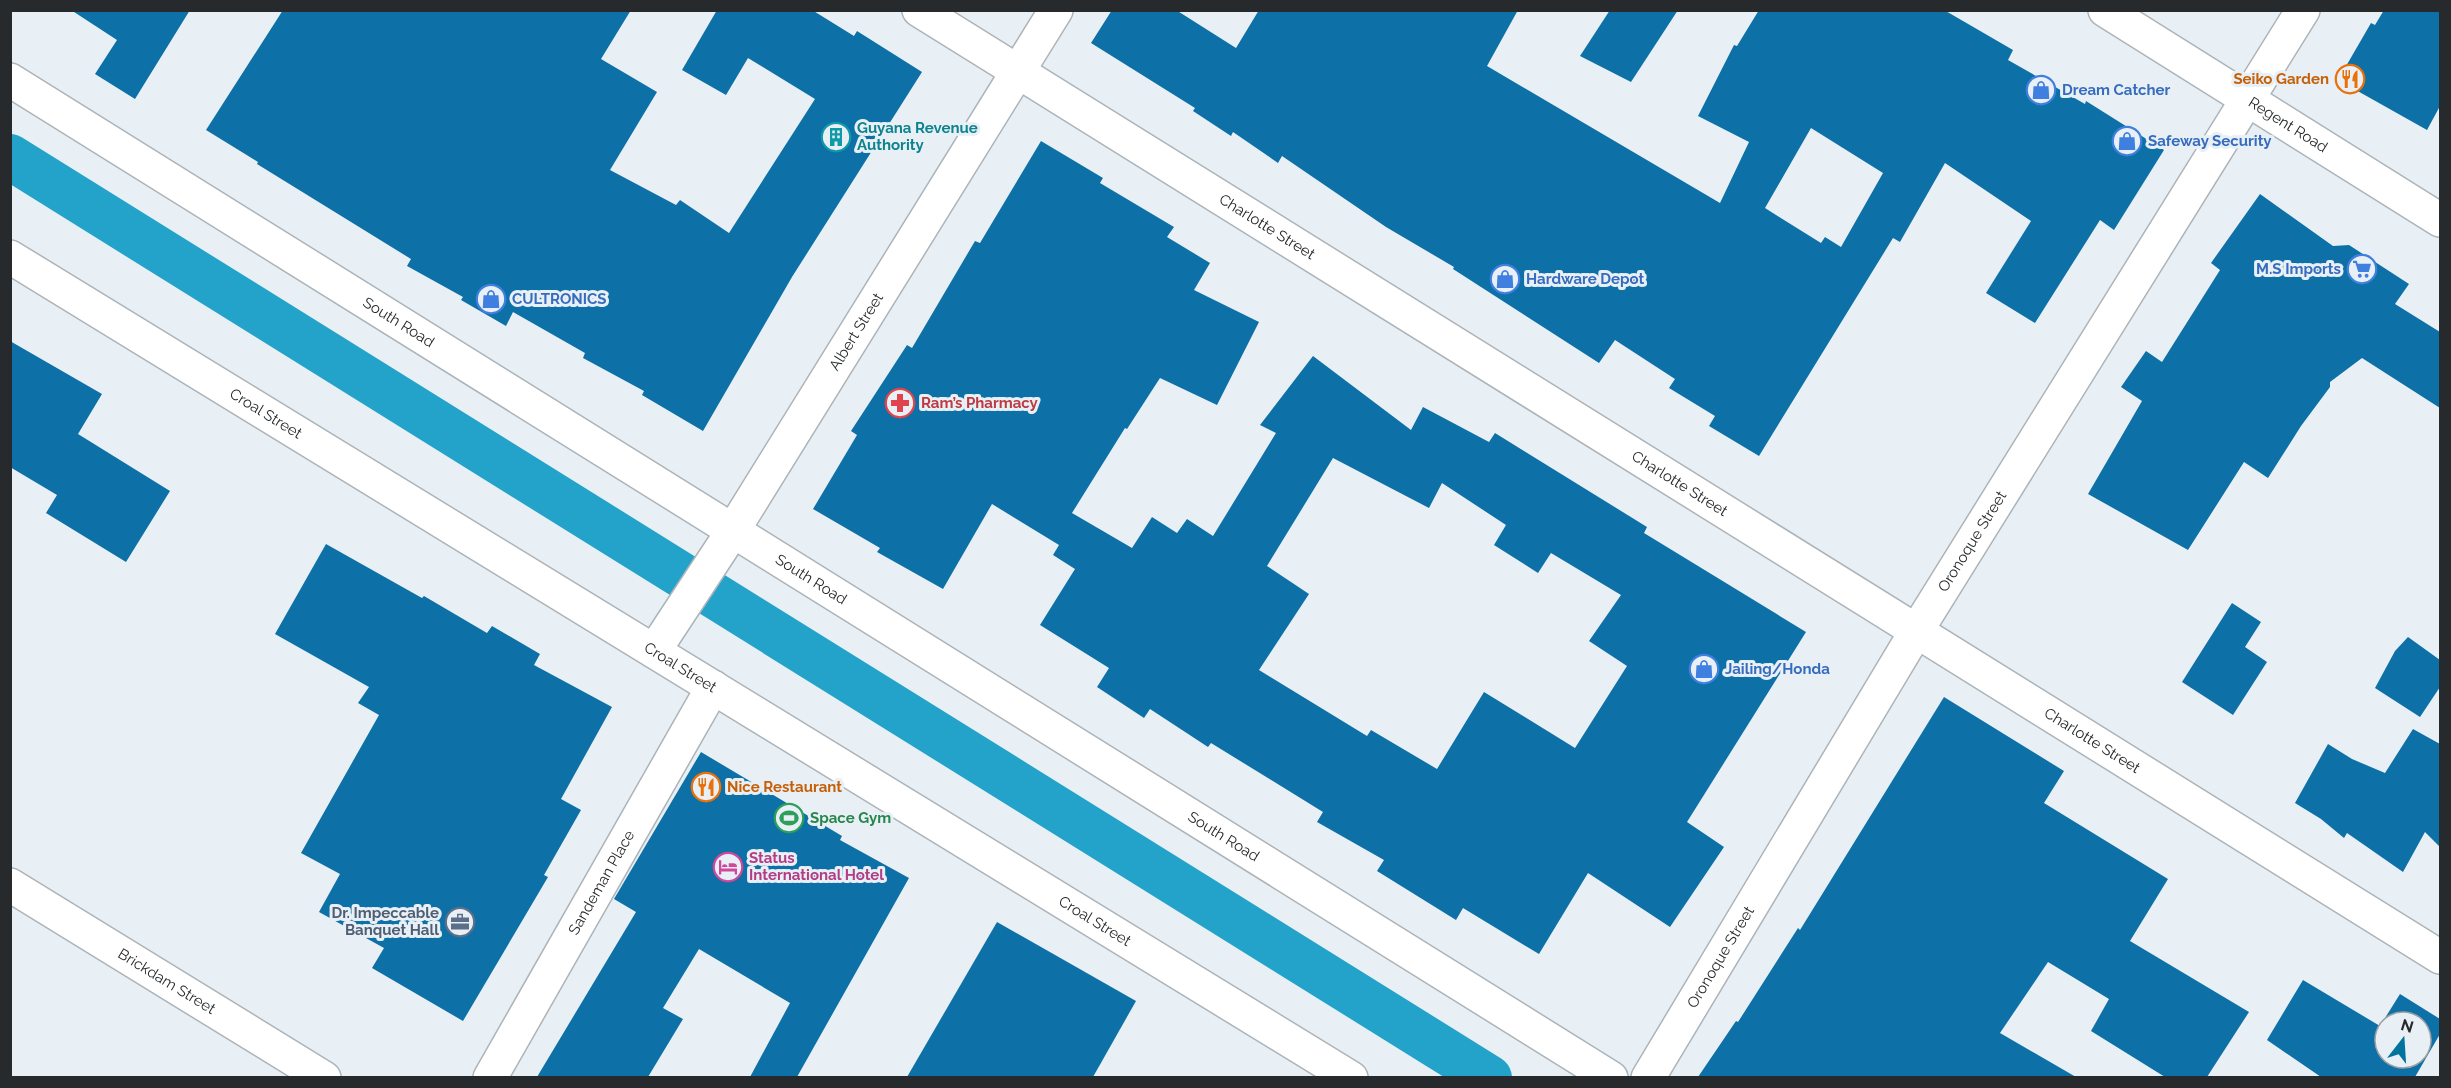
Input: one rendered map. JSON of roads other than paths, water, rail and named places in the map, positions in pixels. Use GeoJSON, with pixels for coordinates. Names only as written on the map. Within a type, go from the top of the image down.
{"type":"FeatureCollection","features":[{"type":"Feature","properties":{"kind":"street","name":"Charlotte Street"},"geometry":{"type":"LineString","coordinates":[[919,10],[2440,957]]}},
{"type":"Feature","properties":{"kind":"street","name":"Albert Street"},"geometry":{"type":"LineString","coordinates":[[654,651],[730,535],[1056,10]]}},
{"type":"Feature","properties":{"kind":"street","name":"Regent Road"},"geometry":{"type":"LineString","coordinates":[[2104,10],[2440,220]]}},
{"type":"Feature","properties":{"kind":"street","name":"Oronoque Street"},"geometry":{"type":"LineString","coordinates":[[1648,1077],[1917,630],[2303,10]]}},
{"type":"Feature","properties":{"kind":"street","name":"South Road"},"geometry":{"type":"LineString","coordinates":[[10,80],[730,535],[1611,1077]]}},
{"type":"Feature","properties":{"kind":"street","name":"Croal Street"},"geometry":{"type":"LineString","coordinates":[[10,257],[1351,1077]]}},
{"type":"Feature","properties":{"kind":"street","name":"Sandeman Place"},"geometry":{"type":"LineString","coordinates":[[490,1077],[713,687]]}},
{"type":"Feature","properties":{"kind":"street","name":"Brickdam Street"},"geometry":{"type":"LineString","coordinates":[[10,885],[324,1077]]}},
{"type":"Feature","properties":{"kind":"waterway"},"geometry":{"type":"LineString","coordinates":[[10,157],[1489,1078]]}},
{"type":"Feature","properties":{"kind":"place","name":"Seiko Garden"},"geometry":{"type":"Point","coordinates":[2350,79]}},
{"type":"Feature","properties":{"kind":"place","name":"Dream Catcher"},"geometry":{"type":"Point","coordinates":[2041,90]}},
{"type":"Feature","properties":{"kind":"place","name":"Guyana Revenue Authority"},"geometry":{"type":"Point","coordinates":[836,137]}},
{"type":"Feature","properties":{"kind":"place","name":"Safeway Security"},"geometry":{"type":"Point","coordinates":[2127,141]}},
{"type":"Feature","properties":{"kind":"place","name":"M.S Imports"},"geometry":{"type":"Point","coordinates":[2362,269]}},
{"type":"Feature","properties":{"kind":"place","name":"Hardware Depot"},"geometry":{"type":"Point","coordinates":[1505,279]}},
{"type":"Feature","properties":{"kind":"place","name":"CULTRONICS"},"geometry":{"type":"Point","coordinates":[491,299]}},
{"type":"Feature","properties":{"kind":"place","name":"Ram’s Pharmacy"},"geometry":{"type":"Point","coordinates":[900,403]}},
{"type":"Feature","properties":{"kind":"place","name":"Jailing/Honda"},"geometry":{"type":"Point","coordinates":[1704,669]}},
{"type":"Feature","properties":{"kind":"place","name":"Nice Restaurant"},"geometry":{"type":"Point","coordinates":[706,787]}},
{"type":"Feature","properties":{"kind":"place","name":"Space Gym"},"geometry":{"type":"Point","coordinates":[789,818]}},
{"type":"Feature","properties":{"kind":"place","name":"Status International Hotel"},"geometry":{"type":"Point","coordinates":[728,867]}},
{"type":"Feature","properties":{"kind":"place","name":"Dr. Impeccable Banquet Hall"},"geometry":{"type":"Point","coordinates":[460,922]}}]}
